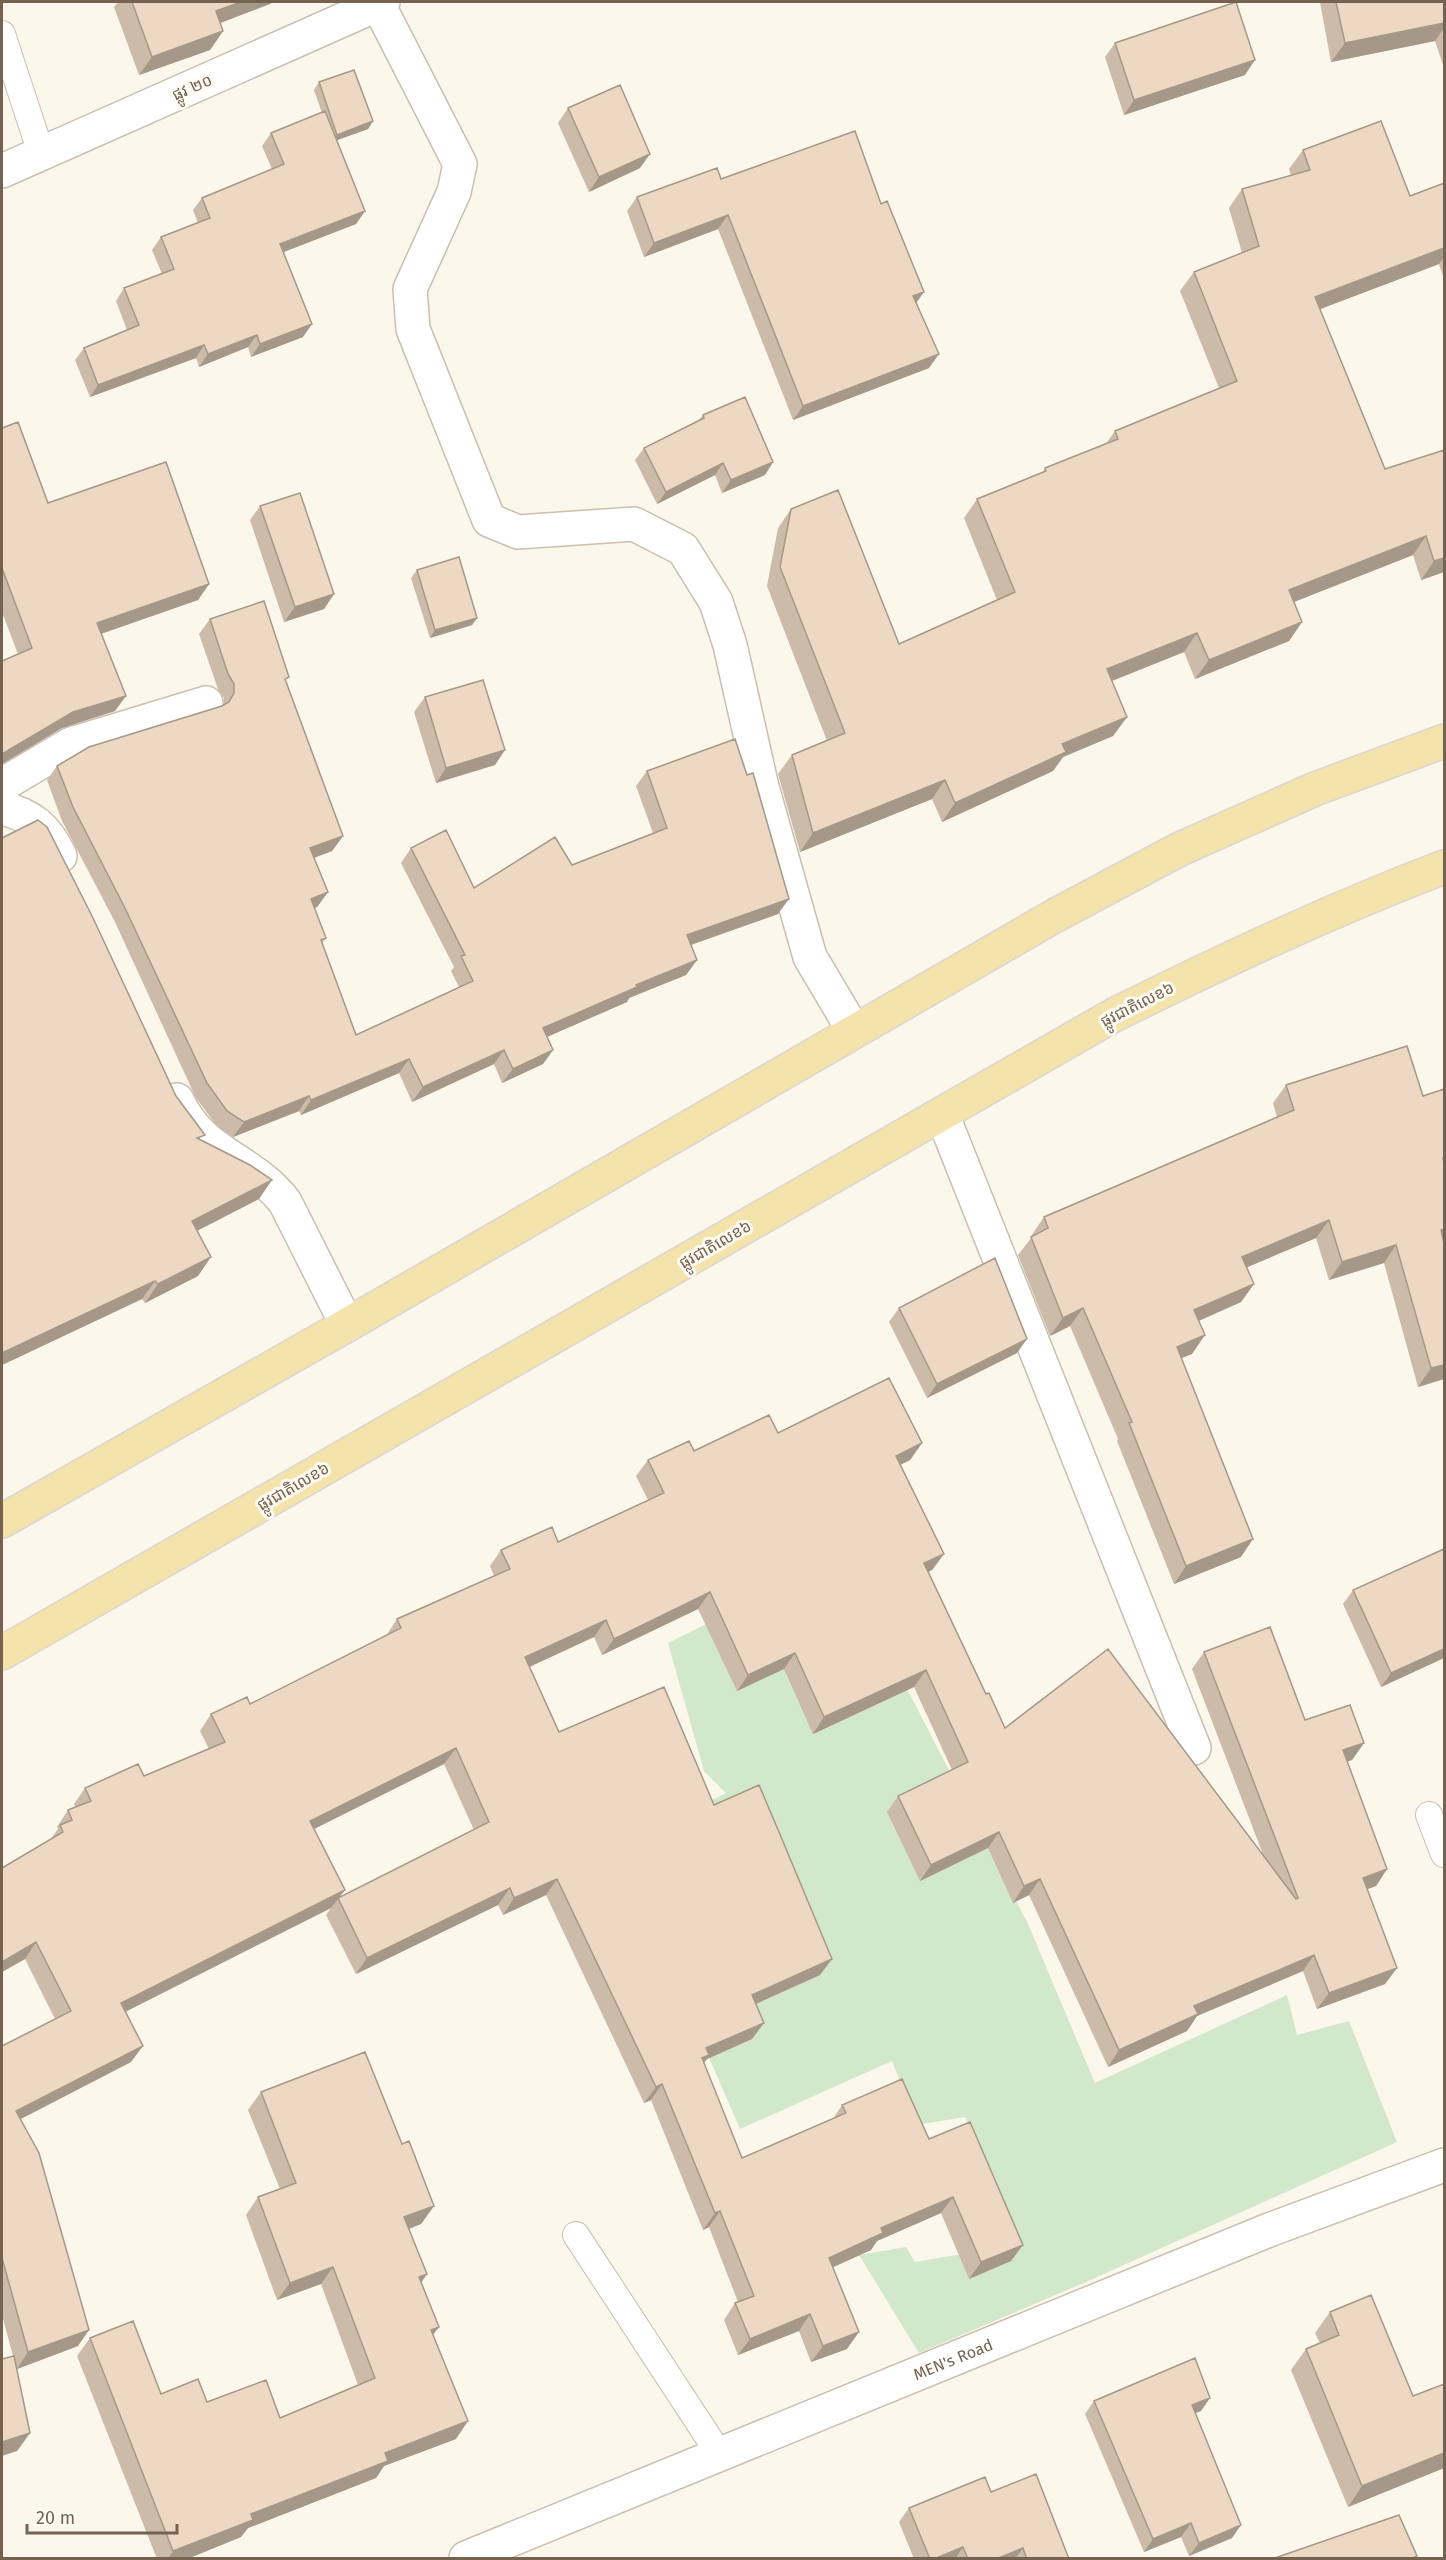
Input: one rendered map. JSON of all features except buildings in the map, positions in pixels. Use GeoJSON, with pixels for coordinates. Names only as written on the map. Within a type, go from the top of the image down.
{"type":"FeatureCollection","features":[{"type":"Feature","properties":{"kind":"main road"},"geometry":{"type":"LineString","coordinates":[[2,1521],[347,1325],[1056,915],[1180,849],[1315,789],[1444,741]]}},
{"type":"Feature","properties":{"kind":"main road","name":"ផ្លូវជាតិលេខ៦"},"geometry":{"type":"LineString","coordinates":[[2,1653],[1114,1015],[1218,964],[1366,897],[1444,867]]}},
{"type":"Feature","properties":{"kind":"street","name":"ផ្លូវ ២០"},"geometry":{"type":"LineString","coordinates":[[2,171],[379,3]]}},
{"type":"Feature","properties":{"kind":"street"},"geometry":{"type":"LineString","coordinates":[[379,3],[460,164],[454,192],[410,289],[413,329],[489,520],[518,532],[634,524],[683,549],[716,602],[730,645],[762,787],[810,957],[854,1031]]}},
{"type":"Feature","properties":{"kind":"street"},"geometry":{"type":"LineString","coordinates":[[2,790],[7,782],[71,744],[206,703]]}},
{"type":"Feature","properties":{"kind":"street"},"geometry":{"type":"LineString","coordinates":[[2,808],[24,814],[49,834],[76,886]]}},
{"type":"Feature","properties":{"kind":"street"},"geometry":{"type":"LineString","coordinates":[[165,1075],[180,1107],[204,1140],[271,1184],[285,1202],[347,1325]]}},
{"type":"Feature","properties":{"kind":"street"},"geometry":{"type":"LineString","coordinates":[[942,1114],[1194,1748]]}},
{"type":"Feature","properties":{"kind":"street","name":"MEN's Road"},"geometry":{"type":"LineString","coordinates":[[466,2559],[1269,2230],[1444,2165]]}},
{"type":"Feature","properties":{"kind":"lane"},"geometry":{"type":"LineString","coordinates":[[2,34],[41,153]]}},
{"type":"Feature","properties":{"kind":"lane"},"geometry":{"type":"LineString","coordinates":[[1429,1815],[1444,1854]]}},
{"type":"Feature","properties":{"kind":"lane"},"geometry":{"type":"LineString","coordinates":[[576,2235],[720,2455]]}},
{"type":"Feature","properties":{"kind":"green space"},"geometry":{"type":"Polygon","coordinates":[[[836,1560],[915,1704],[1028,1924],[1095,2083],[1287,1995],[1297,2035],[1349,2021],[1397,2142],[1086,2282],[919,2353],[859,2255],[906,2247],[915,2262],[1019,2244],[965,2117],[917,2125],[892,2061],[740,2129],[618,1848],[726,1793],[704,1771],[668,1643],[836,1560]]]}}]}
